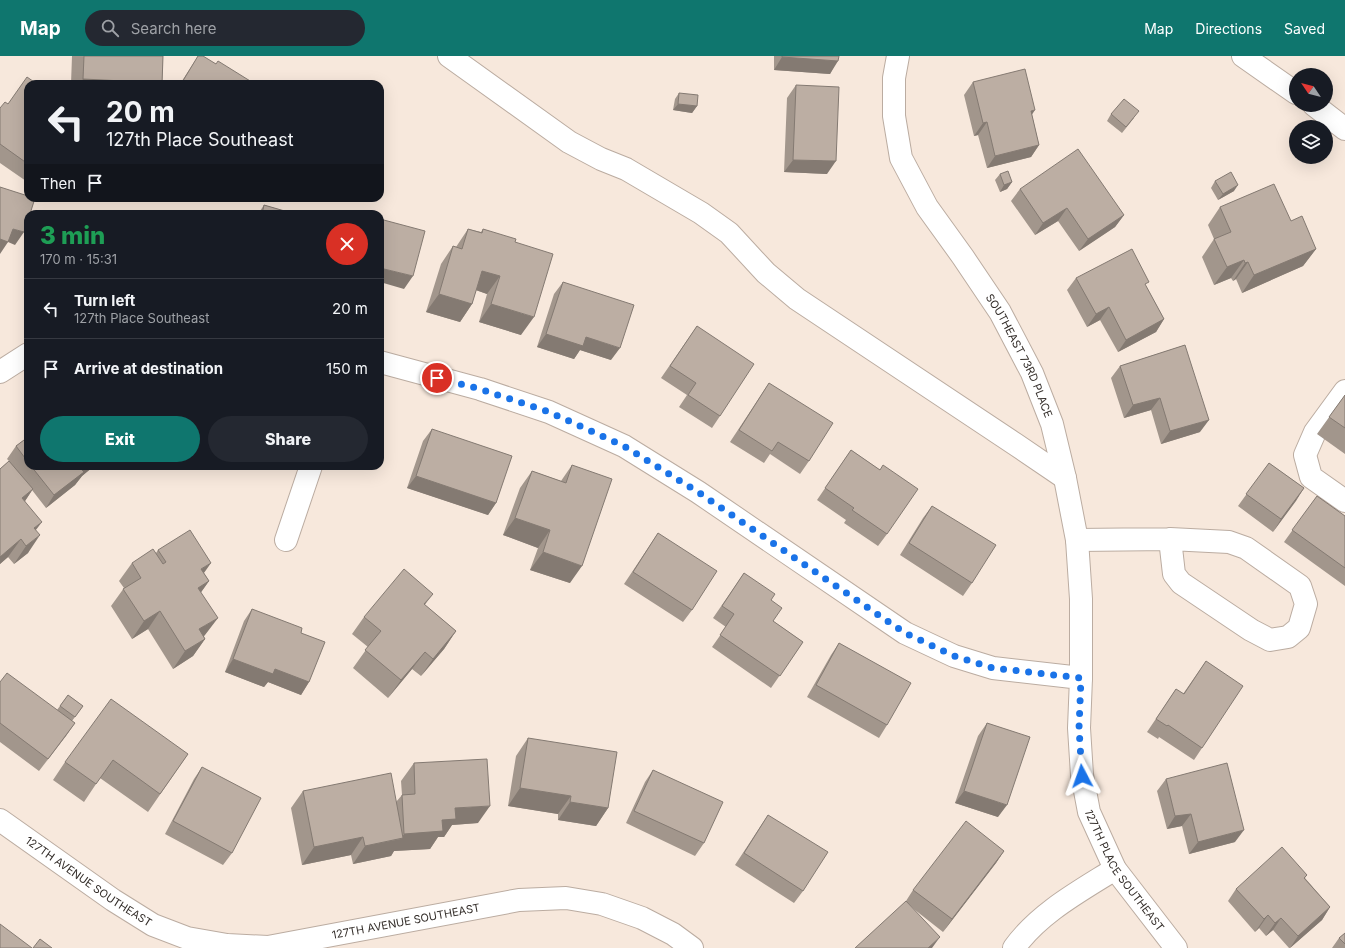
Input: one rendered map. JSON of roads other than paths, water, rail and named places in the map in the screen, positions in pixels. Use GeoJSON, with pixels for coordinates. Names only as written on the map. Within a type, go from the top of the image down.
{"type":"FeatureCollection","features":[{"type":"Feature","properties":{"kind":"street"},"geometry":{"type":"LineString","coordinates":[[449,56],[569,142],[601,159],[626,169],[701,213],[729,233],[766,273],[797,299],[1065,478]]}},
{"type":"Feature","properties":{"kind":"street","name":"SOUTHEAST 73RD PLACE"},"geometry":{"type":"LineString","coordinates":[[898,56],[894,78],[894,116],[901,158],[927,207],[1000,312],[1032,373],[1052,424],[1065,478],[1077,540],[1081,599],[1081,678]]}},
{"type":"Feature","properties":{"kind":"street"},"geometry":{"type":"LineString","coordinates":[[1243,56],[1289,87]]}},
{"type":"Feature","properties":{"kind":"street"},"geometry":{"type":"LineString","coordinates":[[1323,112],[1345,129]]}},
{"type":"Feature","properties":{"kind":"street"},"geometry":{"type":"LineString","coordinates":[[0,372],[24,357]]}},
{"type":"Feature","properties":{"kind":"street"},"geometry":{"type":"LineString","coordinates":[[384,363],[480,389],[549,412],[624,446],[698,492],[905,633],[954,656],[993,668],[1081,678]]}},
{"type":"Feature","properties":{"kind":"street"},"geometry":{"type":"LineString","coordinates":[[1345,391],[1315,432],[1305,455],[1311,477],[1345,501]]}},
{"type":"Feature","properties":{"kind":"street"},"geometry":{"type":"LineString","coordinates":[[286,540],[310,470]]}},
{"type":"Feature","properties":{"kind":"street"},"geometry":{"type":"LineString","coordinates":[[1077,540],[1170,539],[1229,542],[1246,548],[1300,586],[1306,604],[1299,628],[1288,637],[1270,640],[1251,630],[1181,583],[1174,574],[1170,539]]}},
{"type":"Feature","properties":{"kind":"street","name":"127TH PLACE SOUTHEAST"},"geometry":{"type":"LineString","coordinates":[[1081,678],[1079,728],[1082,776],[1089,812],[1115,869],[1176,948]]}},
{"type":"Feature","properties":{"kind":"street","name":"127TH AVENUE SOUTHEAST"},"geometry":{"type":"LineString","coordinates":[[0,820],[113,900],[153,925],[187,938],[227,945],[268,947],[519,900],[566,898],[602,904],[642,918],[673,934],[692,948]]}},
{"type":"Feature","properties":{"kind":"street"},"geometry":{"type":"LineString","coordinates":[[1014,948],[1022,936],[1060,904],[1115,869]]}}]}
